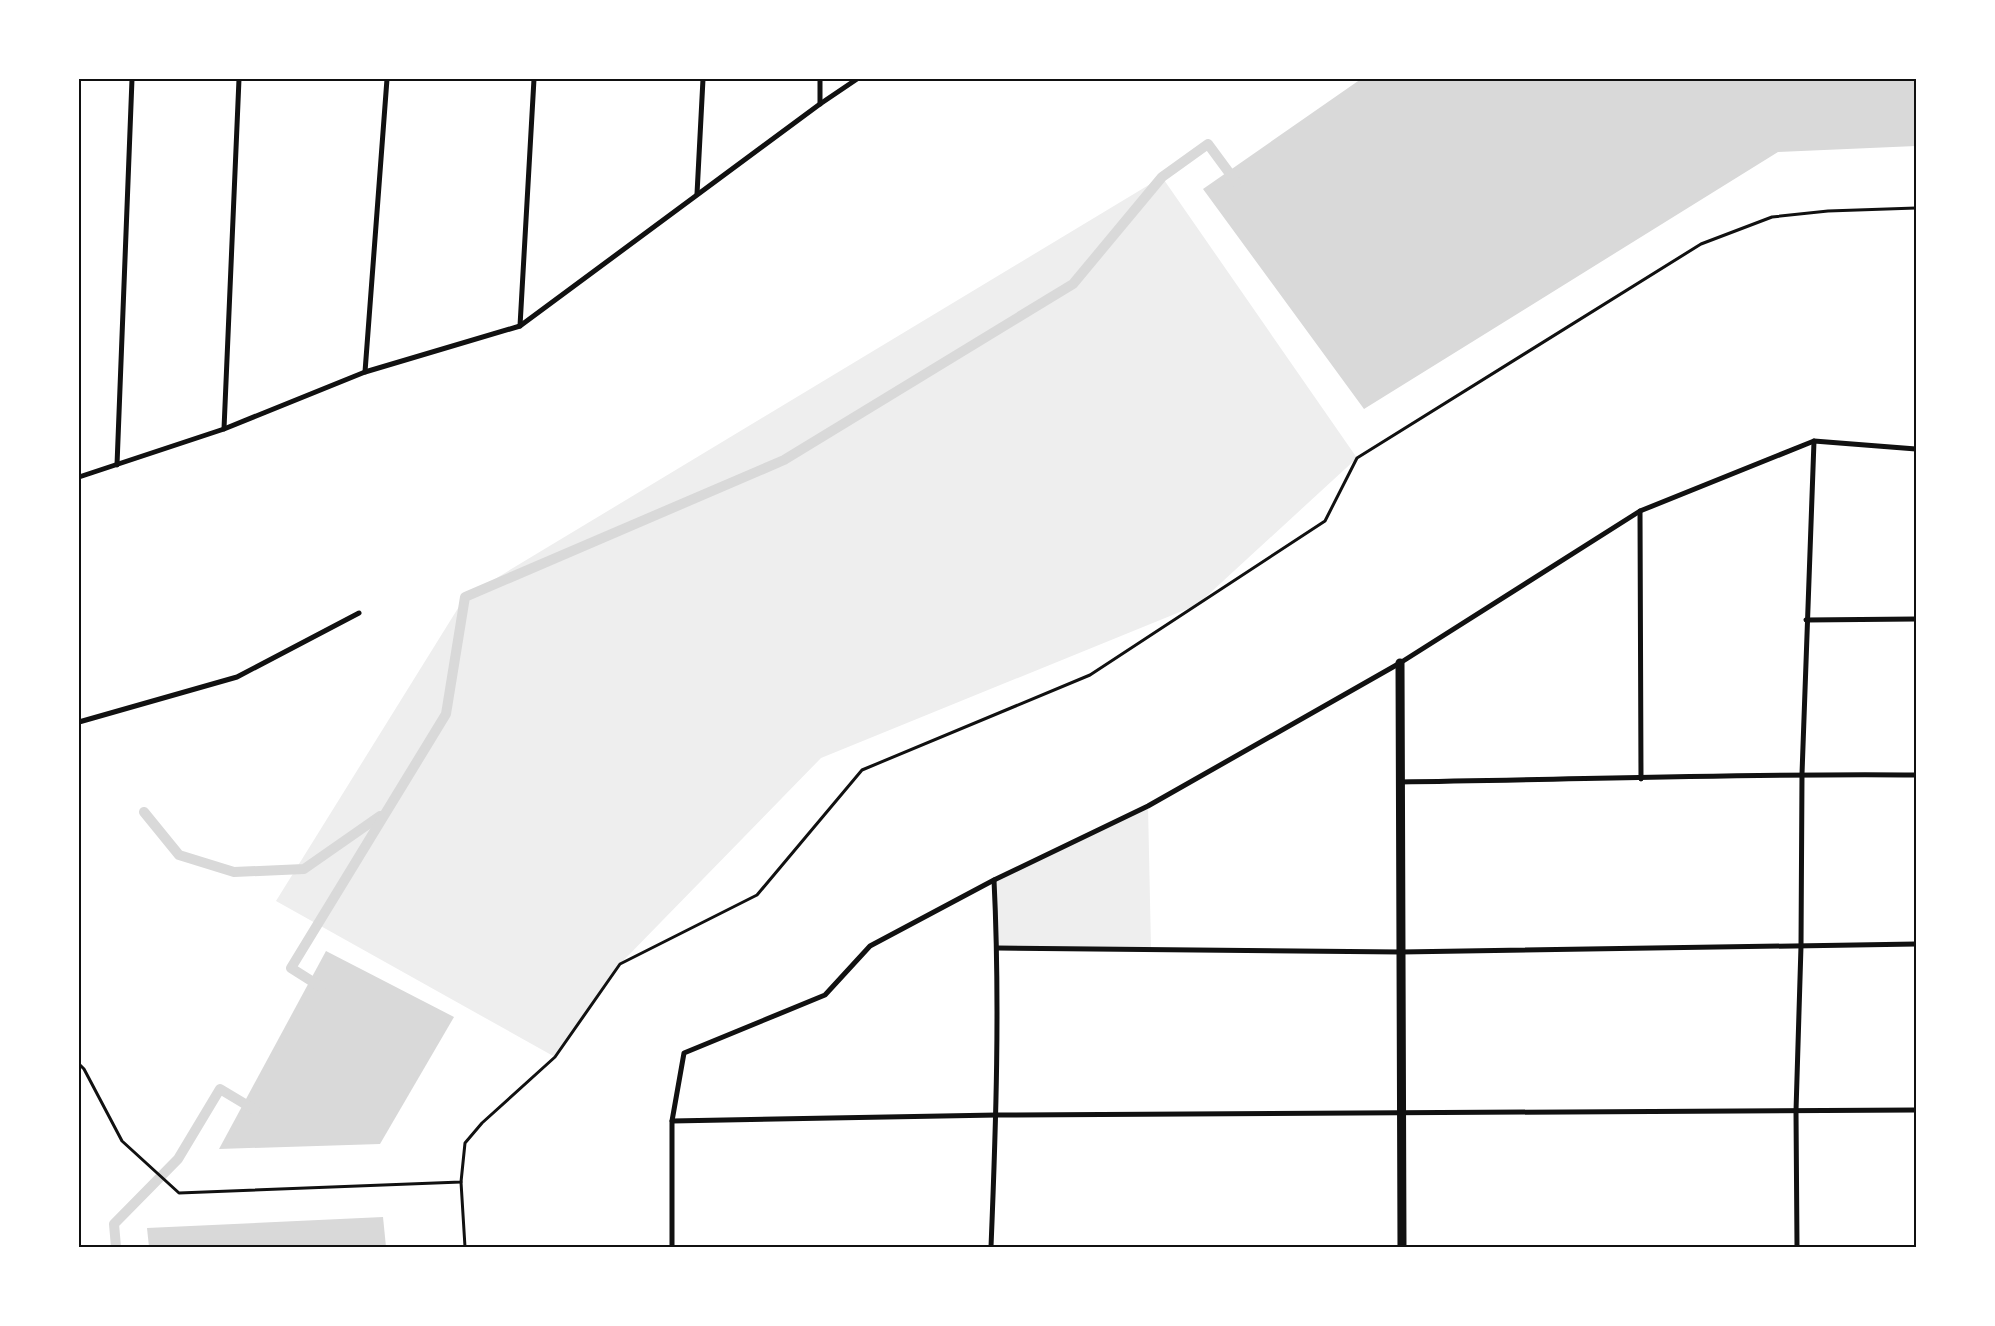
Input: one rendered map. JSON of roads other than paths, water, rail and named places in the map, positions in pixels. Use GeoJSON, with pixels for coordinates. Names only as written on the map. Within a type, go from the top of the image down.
{"type":"FeatureCollection","features":[{"type":"Feature","properties":{"kind":"street"},"geometry":{"type":"LineString","coordinates":[[117,465],[132,79]]}},
{"type":"Feature","properties":{"kind":"street"},"geometry":{"type":"LineString","coordinates":[[224,429],[239,79]]}},
{"type":"Feature","properties":{"kind":"street"},"geometry":{"type":"LineString","coordinates":[[365,372],[387,79]]}},
{"type":"Feature","properties":{"kind":"street"},"geometry":{"type":"LineString","coordinates":[[520,326],[534,79]]}},
{"type":"Feature","properties":{"kind":"street"},"geometry":{"type":"LineString","coordinates":[[697,194],[703,79]]}},
{"type":"Feature","properties":{"kind":"street"},"geometry":{"type":"LineString","coordinates":[[820,79],[820,104]]}},
{"type":"Feature","properties":{"kind":"street"},"geometry":{"type":"LineString","coordinates":[[79,477],[224,429],[365,372],[520,326],[697,194],[857,79]]}},
{"type":"Feature","properties":{"kind":"street"},"geometry":{"type":"LineString","coordinates":[[1797,1247],[1796,1111],[1801,946],[1802,774],[1806,620],[1814,441]]}},
{"type":"Feature","properties":{"kind":"street"},"geometry":{"type":"LineString","coordinates":[[672,1247],[672,1121],[684,1053],[824,995],[870,946],[994,880],[1148,806],[1400,663],[1640,511],[1814,441],[1916,449]]}},
{"type":"Feature","properties":{"kind":"street"},"geometry":{"type":"LineString","coordinates":[[1640,511],[1641,779]]}},
{"type":"Feature","properties":{"kind":"street"},"geometry":{"type":"LineString","coordinates":[[79,722],[237,677],[359,613]]}},
{"type":"Feature","properties":{"kind":"street"},"geometry":{"type":"LineString","coordinates":[[1806,620],[1916,619]]}},
{"type":"Feature","properties":{"kind":"street"},"geometry":{"type":"LineString","coordinates":[[1400,663],[1402,1247]]}},
{"type":"Feature","properties":{"kind":"street"},"geometry":{"type":"LineString","coordinates":[[1399,782],[1641,779],[1802,774],[1916,775]]}},
{"type":"Feature","properties":{"kind":"street"},"geometry":{"type":"LineString","coordinates":[[991,1247],[997,1116],[997,948],[994,880]]}},
{"type":"Feature","properties":{"kind":"street"},"geometry":{"type":"LineString","coordinates":[[997,948],[1401,952],[1916,944]]}},
{"type":"Feature","properties":{"kind":"street"},"geometry":{"type":"LineString","coordinates":[[672,1121],[997,1116],[1916,1110]]}},
{"type":"Feature","properties":{"kind":"waterway"},"geometry":{"type":"LineString","coordinates":[[321,987],[291,968],[446,714],[465,597],[784,460],[1073,284],[1162,177],[1208,144],[1236,182]]}},
{"type":"Feature","properties":{"kind":"waterway"},"geometry":{"type":"LineString","coordinates":[[144,812],[179,855],[234,872],[304,869],[380,816]]}},
{"type":"Feature","properties":{"kind":"waterway"},"geometry":{"type":"LineString","coordinates":[[116,1247],[114,1224],[178,1159],[220,1089],[255,1110]]}}]}
